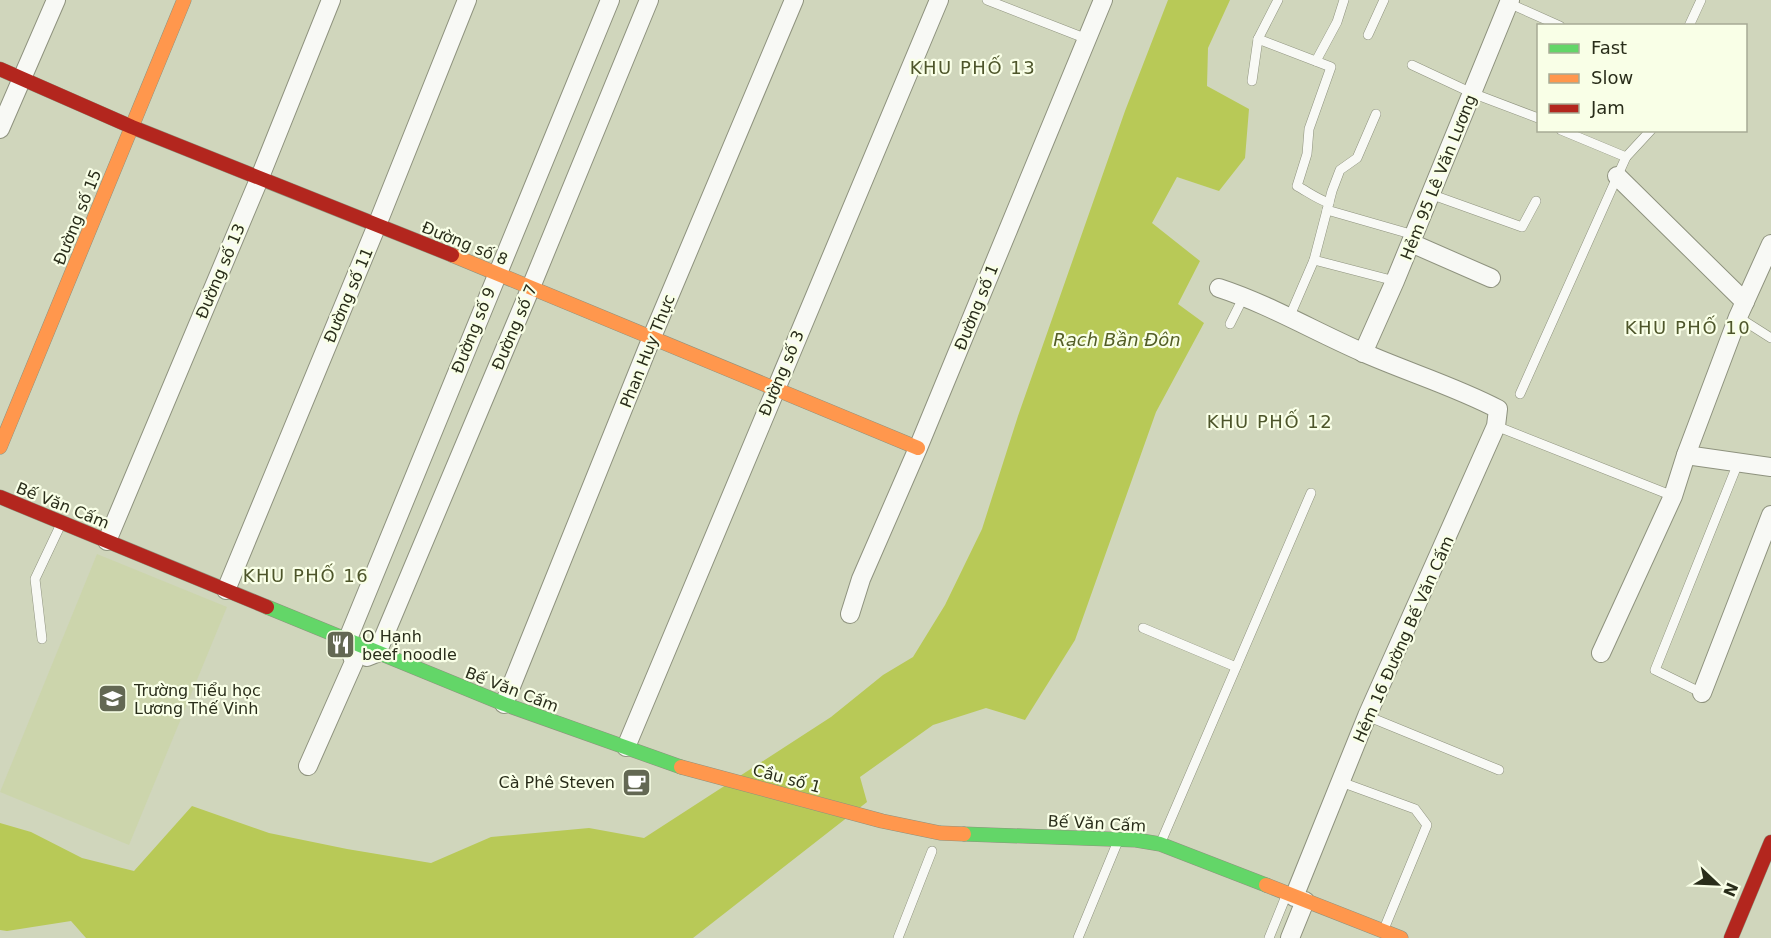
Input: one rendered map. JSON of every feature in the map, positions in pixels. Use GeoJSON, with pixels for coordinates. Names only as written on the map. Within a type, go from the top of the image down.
{"type":"FeatureCollection","features":[{"type":"Feature","properties":{"kind":"street"},"geometry":{"type":"LineString","coordinates":[[0,129],[56,0]]}},
{"type":"Feature","properties":{"kind":"street","name":"Đường số 15"},"geometry":{"type":"LineString","coordinates":[[0,447],[184,0]]}},
{"type":"Feature","properties":{"kind":"street","name":"Đường số 13"},"geometry":{"type":"LineString","coordinates":[[107,541],[260,177],[331,0]]}},
{"type":"Feature","properties":{"kind":"street","name":"Đường số 11"},"geometry":{"type":"LineString","coordinates":[[226,590],[467,0]]}},
{"type":"Feature","properties":{"kind":"street","name":"Đường số 9"},"geometry":{"type":"LineString","coordinates":[[347,640],[610,0]]}},
{"type":"Feature","properties":{"kind":"street","name":"Đường số 7"},"geometry":{"type":"LineString","coordinates":[[377,653],[649,0]]}},
{"type":"Feature","properties":{"kind":"street","name":"Phan Huy Thực"},"geometry":{"type":"LineString","coordinates":[[504,704],[652,337],[794,0]]}},
{"type":"Feature","properties":{"kind":"street","name":"Đường số 3"},"geometry":{"type":"LineString","coordinates":[[626,747],[939,0]]}},
{"type":"Feature","properties":{"kind":"street","name":"Đường số 1"},"geometry":{"type":"LineString","coordinates":[[850,614],[861,579],[918,448],[1103,0]]}},
{"type":"Feature","properties":{"kind":"street","name":"Hẻm 95 Lê Văn Lương"},"geometry":{"type":"LineString","coordinates":[[1363,353],[1431,194],[1506,1]]}},
{"type":"Feature","properties":{"kind":"street","name":"Đường số 8"},"geometry":{"type":"LineString","coordinates":[[0,69],[132,127],[497,273],[918,448]]}},
{"type":"Feature","properties":{"kind":"street"},"geometry":{"type":"LineString","coordinates":[[1617,176],[1741,310]]}},
{"type":"Feature","properties":{"kind":"street"},"geometry":{"type":"LineString","coordinates":[[1412,239],[1491,278]]}},
{"type":"Feature","properties":{"kind":"street"},"geometry":{"type":"LineString","coordinates":[[1601,653],[1673,496],[1686,455],[1741,310],[1771,244]]}},
{"type":"Feature","properties":{"kind":"street"},"geometry":{"type":"LineString","coordinates":[[1219,288],[1244,296],[1363,353],[1471,394],[1498,409],[1496,426]]}},
{"type":"Feature","properties":{"kind":"street","name":"Hẻm 16 Đường Bế Văn Cấm"},"geometry":{"type":"LineString","coordinates":[[1290,938],[1295,897],[1341,782],[1496,426]]}},
{"type":"Feature","properties":{"kind":"street"},"geometry":{"type":"LineString","coordinates":[[1686,455],[1771,467]]}},
{"type":"Feature","properties":{"kind":"street","name":"Bế Văn Cấm"},"geometry":{"type":"LineString","coordinates":[[0,496],[504,704],[682,767]]}},
{"type":"Feature","properties":{"kind":"street"},"geometry":{"type":"LineString","coordinates":[[1702,693],[1771,515]]}},
{"type":"Feature","properties":{"kind":"street"},"geometry":{"type":"LineString","coordinates":[[308,766],[354,662],[347,640]]}},
{"type":"Feature","properties":{"kind":"street"},"geometry":{"type":"LineString","coordinates":[[354,662],[377,653]]}},
{"type":"Feature","properties":{"kind":"street","name":"Cầu số 1"},"geometry":{"type":"LineString","coordinates":[[682,767],[882,821]]}},
{"type":"Feature","properties":{"kind":"street","name":"Bế Văn Cấm"},"geometry":{"type":"LineString","coordinates":[[882,821],[940,833],[1119,839],[1160,844],[1401,938]]}},
{"type":"Feature","properties":{"kind":"street"},"geometry":{"type":"LineString","coordinates":[[1731,938],[1771,842]]}},
{"type":"Feature","properties":{"kind":"lane"},"geometry":{"type":"LineString","coordinates":[[987,0],[1087,39]]}},
{"type":"Feature","properties":{"kind":"lane"},"geometry":{"type":"LineString","coordinates":[[1252,81],[1258,39],[1278,0]]}},
{"type":"Feature","properties":{"kind":"lane"},"geometry":{"type":"LineString","coordinates":[[1316,61],[1337,22],[1344,0]]}},
{"type":"Feature","properties":{"kind":"lane"},"geometry":{"type":"LineString","coordinates":[[1368,35],[1384,0]]}},
{"type":"Feature","properties":{"kind":"lane"},"geometry":{"type":"LineString","coordinates":[[1690,24],[1701,0]]}},
{"type":"Feature","properties":{"kind":"lane"},"geometry":{"type":"LineString","coordinates":[[1506,1],[1556,24]]}},
{"type":"Feature","properties":{"kind":"lane"},"geometry":{"type":"LineString","coordinates":[[1258,39],[1331,67],[1309,129],[1307,154],[1297,186],[1328,206],[1412,239]]}},
{"type":"Feature","properties":{"kind":"lane"},"geometry":{"type":"LineString","coordinates":[[1412,65],[1472,93],[1537,117]]}},
{"type":"Feature","properties":{"kind":"lane"},"geometry":{"type":"LineString","coordinates":[[1289,319],[1314,260],[1340,170],[1357,158],[1376,114]]}},
{"type":"Feature","properties":{"kind":"lane"},"geometry":{"type":"LineString","coordinates":[[1566,132],[1626,157]]}},
{"type":"Feature","properties":{"kind":"lane"},"geometry":{"type":"LineString","coordinates":[[1520,394],[1626,157],[1649,132]]}},
{"type":"Feature","properties":{"kind":"lane"},"geometry":{"type":"LineString","coordinates":[[1431,194],[1522,227],[1536,201]]}},
{"type":"Feature","properties":{"kind":"lane"},"geometry":{"type":"LineString","coordinates":[[1314,260],[1395,281]]}},
{"type":"Feature","properties":{"kind":"lane"},"geometry":{"type":"LineString","coordinates":[[1230,324],[1244,296]]}},
{"type":"Feature","properties":{"kind":"lane"},"geometry":{"type":"LineString","coordinates":[[1741,310],[1771,338]]}},
{"type":"Feature","properties":{"kind":"lane"},"geometry":{"type":"LineString","coordinates":[[1496,426],[1673,496]]}},
{"type":"Feature","properties":{"kind":"lane"},"geometry":{"type":"LineString","coordinates":[[1702,693],[1655,670],[1738,463]]}},
{"type":"Feature","properties":{"kind":"lane"},"geometry":{"type":"LineString","coordinates":[[1160,844],[1311,493]]}},
{"type":"Feature","properties":{"kind":"lane"},"geometry":{"type":"LineString","coordinates":[[42,639],[35,579],[62,522]]}},
{"type":"Feature","properties":{"kind":"lane"},"geometry":{"type":"LineString","coordinates":[[1143,628],[1236,668]]}},
{"type":"Feature","properties":{"kind":"lane"},"geometry":{"type":"LineString","coordinates":[[1368,716],[1498,770]]}},
{"type":"Feature","properties":{"kind":"lane"},"geometry":{"type":"LineString","coordinates":[[1341,782],[1415,809],[1427,825],[1383,931]]}},
{"type":"Feature","properties":{"kind":"lane"},"geometry":{"type":"LineString","coordinates":[[1078,938],[1105,868],[1119,839]]}},
{"type":"Feature","properties":{"kind":"lane"},"geometry":{"type":"LineString","coordinates":[[898,938],[932,851]]}},
{"type":"Feature","properties":{"kind":"lane"},"geometry":{"type":"LineString","coordinates":[[1269,938],[1295,897]]}},
{"type":"Feature","properties":{"kind":"shaded area","name":"Trường Tiểu học Lương Thế Vinh"},"geometry":{"type":"Polygon","coordinates":[[[97,554],[227,607],[129,845],[0,792],[97,554]]]}},
{"type":"Feature","properties":{"kind":"water","name":"Rạch Bần Đôn"},"geometry":{"type":"Polygon","coordinates":[[[1168,0],[1230,0],[1208,48],[1207,86],[1249,109],[1245,158],[1219,191],[1177,177],[1152,223],[1200,261],[1178,304],[1204,323],[1156,412],[1075,640],[1025,720],[986,708],[933,725],[860,777],[867,802],[693,938],[86,938],[71,921],[7,931],[0,930],[0,823],[31,832],[82,858],[134,871],[192,806],[269,833],[431,863],[491,837],[589,828],[644,838],[831,717],[883,675],[913,657],[945,605],[982,529],[1018,416],[1125,111],[1168,0]]]}},
{"type":"Feature","properties":{"kind":"traffic: fast"},"geometry":{"type":"LineString","coordinates":[[267,607],[504,704],[681,767]]}},
{"type":"Feature","properties":{"kind":"traffic: fast"},"geometry":{"type":"LineString","coordinates":[[964,834],[1136,840],[1160,844],[1266,885]]}},
{"type":"Feature","properties":{"kind":"traffic: slow"},"geometry":{"type":"LineString","coordinates":[[0,447],[184,0]]}},
{"type":"Feature","properties":{"kind":"traffic: slow"},"geometry":{"type":"LineString","coordinates":[[452,255],[918,448]]}},
{"type":"Feature","properties":{"kind":"traffic: slow"},"geometry":{"type":"LineString","coordinates":[[681,767],[882,821],[940,833],[964,834]]}},
{"type":"Feature","properties":{"kind":"traffic: slow"},"geometry":{"type":"LineString","coordinates":[[1266,885],[1401,938]]}},
{"type":"Feature","properties":{"kind":"traffic: jam"},"geometry":{"type":"LineString","coordinates":[[0,69],[132,127],[452,255]]}},
{"type":"Feature","properties":{"kind":"traffic: jam"},"geometry":{"type":"LineString","coordinates":[[0,497],[267,607]]}},
{"type":"Feature","properties":{"kind":"traffic: jam"},"geometry":{"type":"LineString","coordinates":[[1731,938],[1771,842]]}},
{"type":"Feature","properties":{"kind":"place","name":"O Hạnh beef noodle"},"geometry":{"type":"Point","coordinates":[341,645]}},
{"type":"Feature","properties":{"kind":"place","name":"Trường Tiểu học Lương Thế Vinh"},"geometry":{"type":"Point","coordinates":[113,699]}},
{"type":"Feature","properties":{"kind":"place","name":"Cà Phê Steven"},"geometry":{"type":"Point","coordinates":[636,782]}},
{"type":"Feature","properties":{"kind":"district","name":"KHU PHỐ 13"},"geometry":{"type":"Point","coordinates":[973,68]}},
{"type":"Feature","properties":{"kind":"district","name":"KHU PHỐ 10"},"geometry":{"type":"Point","coordinates":[1688,328]}},
{"type":"Feature","properties":{"kind":"district","name":"KHU PHỐ 12"},"geometry":{"type":"Point","coordinates":[1270,422]}},
{"type":"Feature","properties":{"kind":"district","name":"KHU PHỐ 16"},"geometry":{"type":"Point","coordinates":[306,576]}}]}
